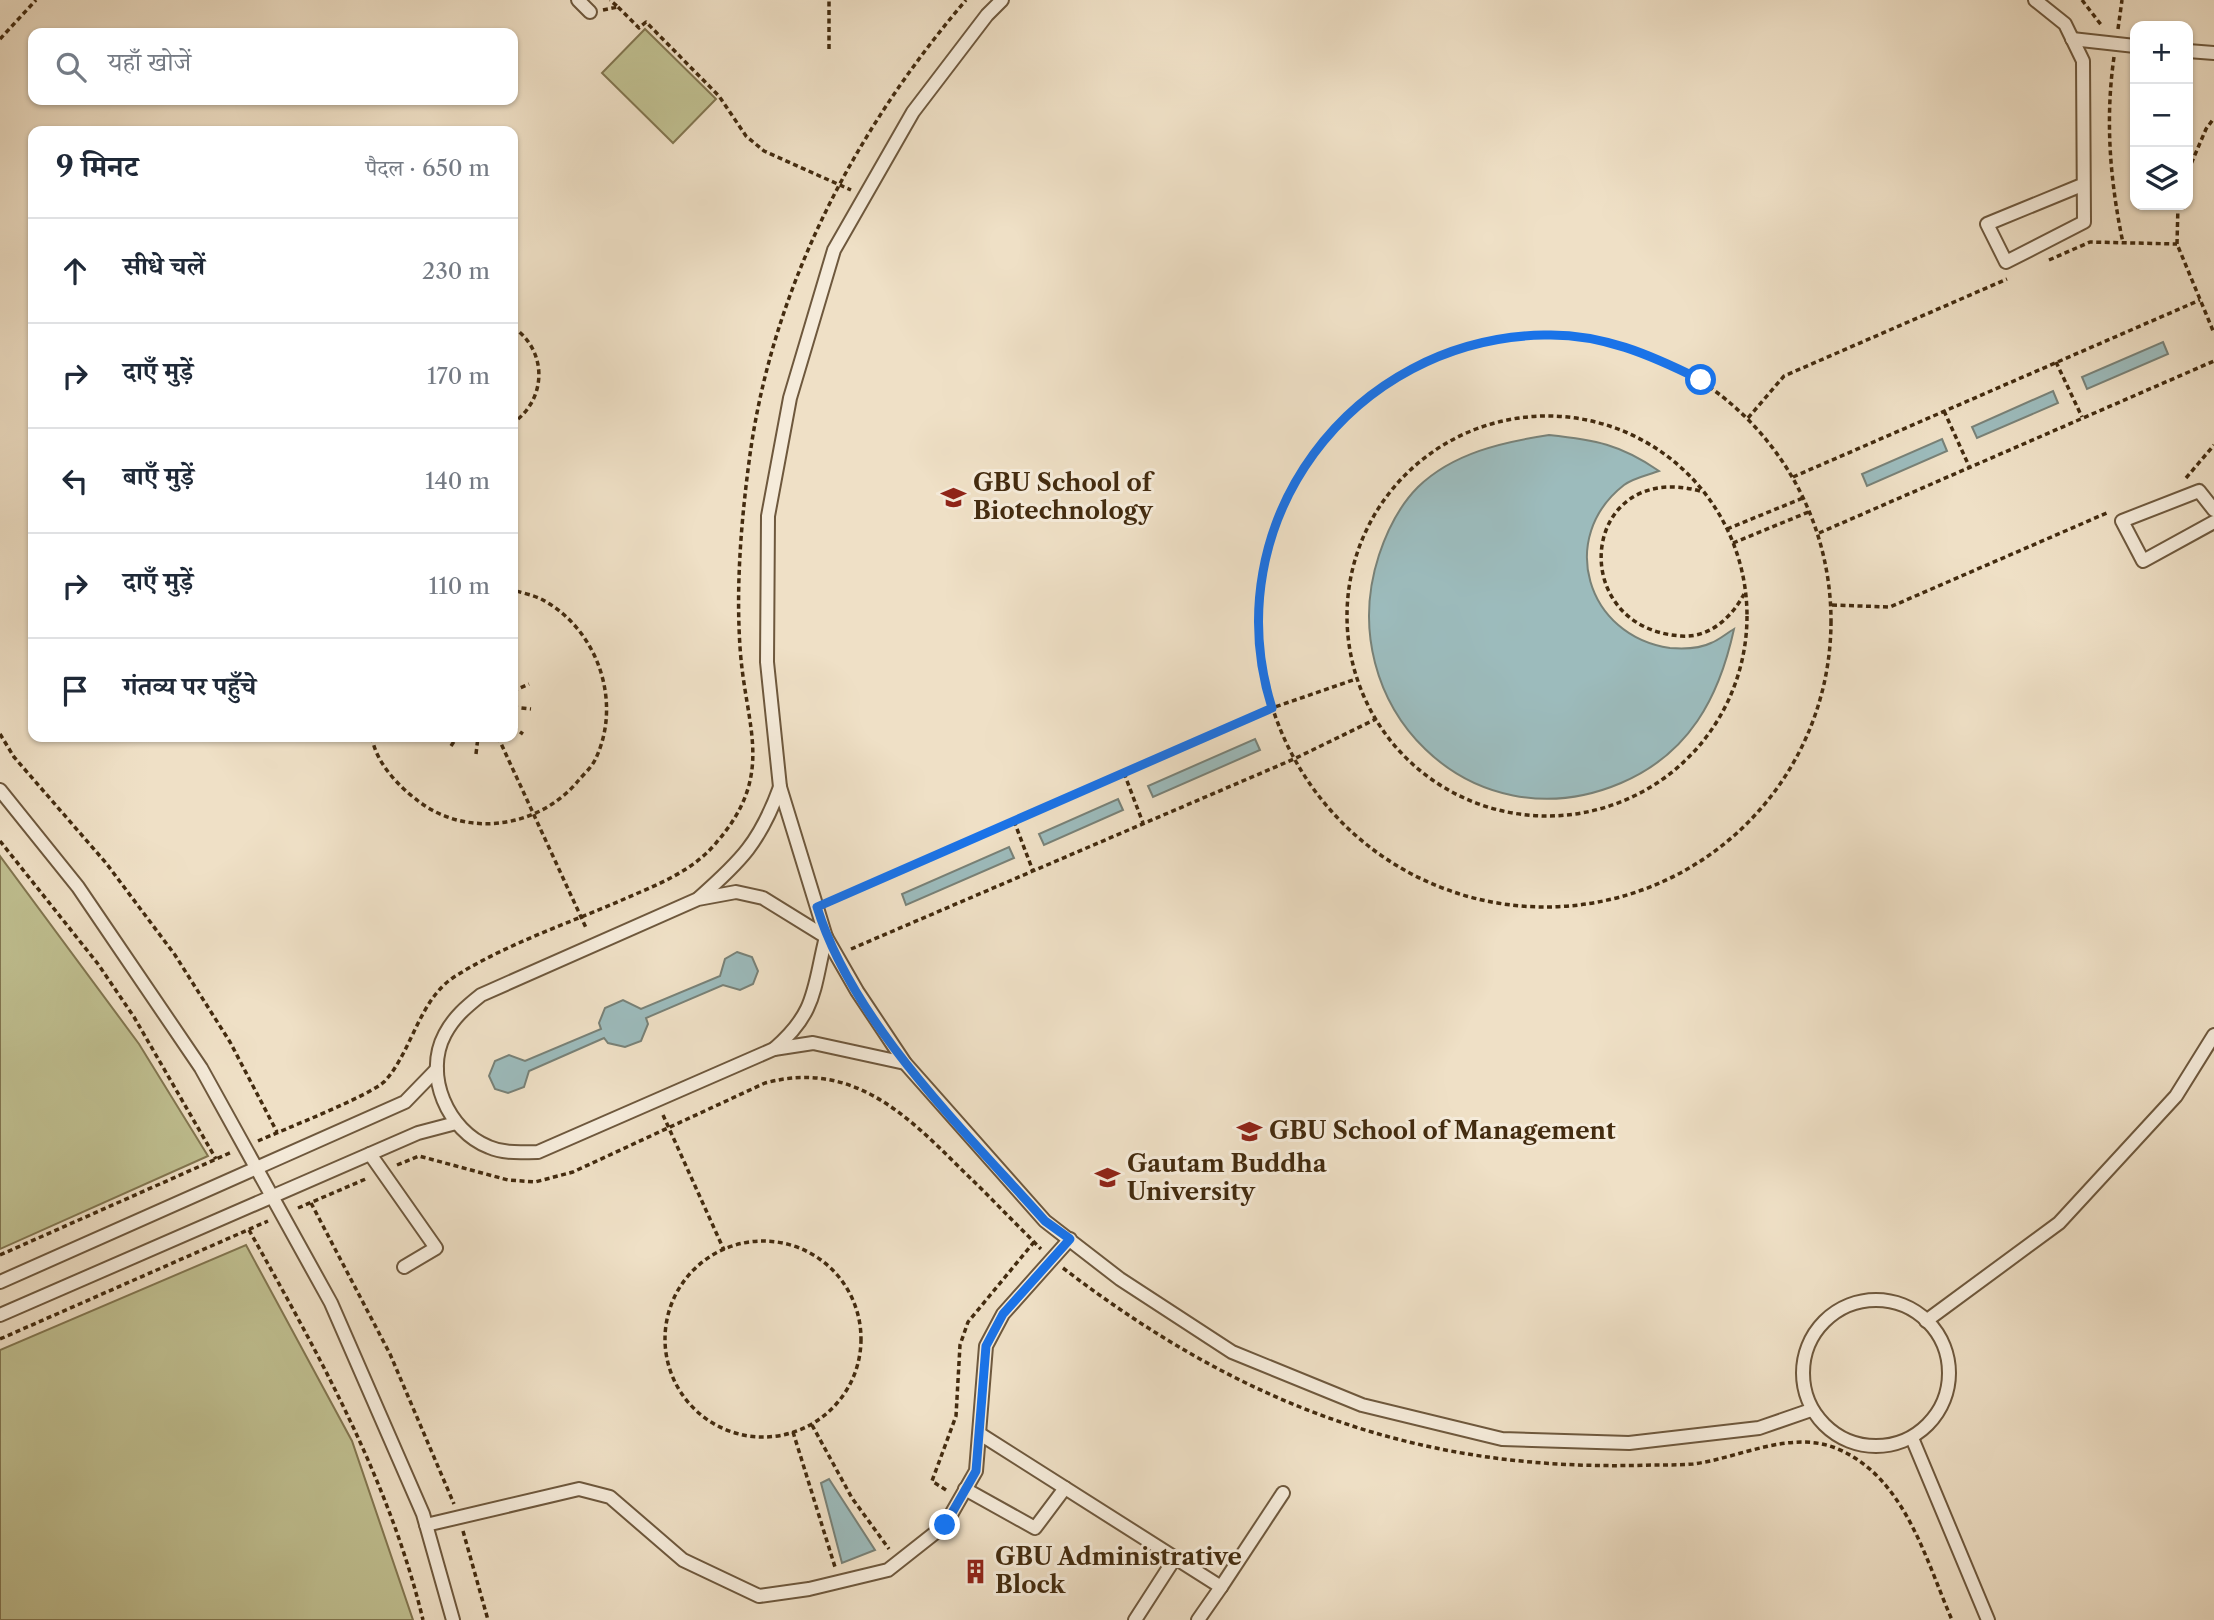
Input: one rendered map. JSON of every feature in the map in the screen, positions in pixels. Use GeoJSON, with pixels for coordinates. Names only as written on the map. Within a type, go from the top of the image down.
{"type":"FeatureCollection","features":[{"type":"Feature","properties":{"kind":"lane"},"geometry":{"type":"LineString","coordinates":[[578,0],[590,12]]}},
{"type":"Feature","properties":{"kind":"lane"},"geometry":{"type":"LineString","coordinates":[[1002,0],[986,15],[914,112],[834,250],[790,398],[768,516],[767,662],[780,787],[826,937],[836,955],[905,1063],[1045,1221],[1120,1279],[1232,1352],[1362,1405],[1502,1439],[1629,1443],[1759,1428],[1811,1410]]}},
{"type":"Feature","properties":{"kind":"lane"},"geometry":{"type":"LineString","coordinates":[[2035,0],[2065,24],[2083,61],[2084,222],[2006,262],[1987,224],[2082,185]]}},
{"type":"Feature","properties":{"kind":"lane"},"geometry":{"type":"LineString","coordinates":[[2072,39],[2130,45]]}},
{"type":"Feature","properties":{"kind":"lane"},"geometry":{"type":"LineString","coordinates":[[2193,51],[2214,53]]}},
{"type":"Feature","properties":{"kind":"lane"},"geometry":{"type":"LineString","coordinates":[[2214,510],[2199,491],[2122,521],[2143,561],[2214,522]]}},
{"type":"Feature","properties":{"kind":"lane"},"geometry":{"type":"LineString","coordinates":[[698,899],[743,860],[767,823],[780,787]]}},
{"type":"Feature","properties":{"kind":"lane"},"geometry":{"type":"LineString","coordinates":[[0,790],[78,887],[201,1068],[283,1215],[331,1303],[426,1525],[453,1620]]}},
{"type":"Feature","properties":{"kind":"lane"},"geometry":{"type":"LineString","coordinates":[[826,937],[763,898],[736,892],[698,899],[481,995],[458,1013],[443,1037],[436,1069],[443,1102],[456,1123],[489,1147],[508,1153],[538,1152],[774,1049],[813,1043],[905,1063]]}},
{"type":"Feature","properties":{"kind":"lane"},"geometry":{"type":"LineString","coordinates":[[774,1049],[797,1029],[810,1008],[826,937]]}},
{"type":"Feature","properties":{"kind":"lane"},"geometry":{"type":"LineString","coordinates":[[1926,1321],[2059,1223],[2176,1096],[2214,1035]]}},
{"type":"Feature","properties":{"kind":"lane"},"geometry":{"type":"LineString","coordinates":[[0,1282],[405,1102],[436,1069]]}},
{"type":"Feature","properties":{"kind":"lane"},"geometry":{"type":"LineString","coordinates":[[0,1315],[418,1133],[456,1123]]}},
{"type":"Feature","properties":{"kind":"lane"},"geometry":{"type":"LineString","coordinates":[[370,1154],[436,1248],[404,1267]]}},
{"type":"Feature","properties":{"kind":"lane"},"geometry":{"type":"LineString","coordinates":[[426,1525],[579,1489],[610,1497],[683,1560],[759,1596],[888,1570],[945,1525],[976,1471],[986,1346],[1003,1314],[1070,1239]]}},
{"type":"Feature","properties":{"kind":"lane"},"geometry":{"type":"LineString","coordinates":[[1866,1300],[1896,1302],[1919,1312],[1941,1337],[1949,1360],[1948,1393],[1934,1419],[1912,1438],[1889,1446],[1856,1445],[1825,1427],[1811,1410],[1802,1386],[1804,1353],[1818,1326],[1839,1309],[1866,1300]]}},
{"type":"Feature","properties":{"kind":"lane"},"geometry":{"type":"LineString","coordinates":[[980,1434],[1221,1587]]}},
{"type":"Feature","properties":{"kind":"lane"},"geometry":{"type":"LineString","coordinates":[[1912,1438],[1988,1620]]}},
{"type":"Feature","properties":{"kind":"lane"},"geometry":{"type":"LineString","coordinates":[[965,1489],[1035,1528],[1065,1488]]}},
{"type":"Feature","properties":{"kind":"lane"},"geometry":{"type":"LineString","coordinates":[[1198,1620],[1283,1493]]}},
{"type":"Feature","properties":{"kind":"lane"},"geometry":{"type":"LineString","coordinates":[[1135,1620],[1175,1558]]}},
{"type":"Feature","properties":{"kind":"path"},"geometry":{"type":"LineString","coordinates":[[0,39],[36,0]]}},
{"type":"Feature","properties":{"kind":"path"},"geometry":{"type":"LineString","coordinates":[[828,49],[829,0]]}},
{"type":"Feature","properties":{"kind":"path"},"geometry":{"type":"LineString","coordinates":[[0,1255],[383,1084],[426,1011],[449,981],[480,962],[657,885],[694,865],[716,844],[740,810],[751,784],[755,752],[739,635],[739,581],[749,460],[760,396],[783,309],[810,241],[840,185],[929,44],[966,0]]}},
{"type":"Feature","properties":{"kind":"path"},"geometry":{"type":"LineString","coordinates":[[2082,0],[2116,44]]}},
{"type":"Feature","properties":{"kind":"path"},"geometry":{"type":"LineString","coordinates":[[2122,0],[2109,91],[2109,148],[2113,197],[2123,243]]}},
{"type":"Feature","properties":{"kind":"path"},"geometry":{"type":"LineString","coordinates":[[618,7],[639,28],[646,22],[719,96],[746,136],[764,151],[865,196]]}},
{"type":"Feature","properties":{"kind":"path"},"geometry":{"type":"LineString","coordinates":[[2193,162],[2214,118]]}},
{"type":"Feature","properties":{"kind":"path"},"geometry":{"type":"LineString","coordinates":[[2178,210],[2177,244],[2214,334]]}},
{"type":"Feature","properties":{"kind":"path"},"geometry":{"type":"LineString","coordinates":[[2039,264],[2090,242],[2177,244]]}},
{"type":"Feature","properties":{"kind":"path"},"geometry":{"type":"LineString","coordinates":[[1748,418],[1784,376],[2014,276]]}},
{"type":"Feature","properties":{"kind":"path"},"geometry":{"type":"LineString","coordinates":[[1793,477],[2200,300]]}},
{"type":"Feature","properties":{"kind":"path"},"geometry":{"type":"LineString","coordinates":[[518,332],[531,344],[539,364],[539,386],[531,407],[518,419]]}},
{"type":"Feature","properties":{"kind":"path"},"geometry":{"type":"LineString","coordinates":[[1545,334],[1607,341],[1649,354],[1701,380],[1748,418],[1793,477],[1811,511],[1829,572],[1834,625],[1827,682],[1807,741],[1780,787],[1745,828],[1701,863],[1641,892],[1598,903],[1532,908],[1484,901],[1429,884],[1385,860],[1345,828],[1303,776],[1280,733],[1263,679],[1257,622],[1264,560],[1279,513],[1307,460],[1347,414],[1390,380],[1454,350],[1488,341],[1545,334]]}},
{"type":"Feature","properties":{"kind":"path"},"geometry":{"type":"LineString","coordinates":[[1819,533],[2214,361]]}},
{"type":"Feature","properties":{"kind":"path"},"geometry":{"type":"LineString","coordinates":[[2056,362],[2082,418]]}},
{"type":"Feature","properties":{"kind":"path"},"geometry":{"type":"LineString","coordinates":[[1944,411],[1970,467]]}},
{"type":"Feature","properties":{"kind":"path"},"geometry":{"type":"LineString","coordinates":[[1544,416],[1572,418],[1618,429],[1654,447],[1679,466],[1703,492],[1727,528],[1733,543],[1745,592],[1745,645],[1734,687],[1718,720],[1690,755],[1660,780],[1629,798],[1593,810],[1563,815],[1517,813],[1475,802],[1442,786],[1409,762],[1377,719],[1357,679],[1346,626],[1347,595],[1359,545],[1377,509],[1406,473],[1446,443],[1489,424],[1544,416]]}},
{"type":"Feature","properties":{"kind":"path"},"geometry":{"type":"LineString","coordinates":[[2175,484],[2187,478],[2214,447]]}},
{"type":"Feature","properties":{"kind":"path"},"geometry":{"type":"LineString","coordinates":[[1703,492],[1679,485],[1653,487],[1631,496],[1605,528],[1600,555],[1605,584],[1616,606],[1634,622],[1664,635],[1676,636],[1689,636],[1717,627],[1735,610],[1745,592]]}},
{"type":"Feature","properties":{"kind":"path"},"geometry":{"type":"LineString","coordinates":[[1727,528],[1804,498]]}},
{"type":"Feature","properties":{"kind":"path"},"geometry":{"type":"LineString","coordinates":[[1832,605],[1890,607],[2113,510]]}},
{"type":"Feature","properties":{"kind":"path"},"geometry":{"type":"LineString","coordinates":[[1733,543],[1811,511]]}},
{"type":"Feature","properties":{"kind":"path"},"geometry":{"type":"LineString","coordinates":[[375,742],[397,785],[432,812],[482,825],[524,820],[563,799],[594,761],[608,711],[602,669],[576,624],[542,599],[518,592]]}},
{"type":"Feature","properties":{"kind":"path"},"geometry":{"type":"LineString","coordinates":[[817,907],[1272,708],[1357,679]]}},
{"type":"Feature","properties":{"kind":"path"},"geometry":{"type":"LineString","coordinates":[[518,689],[529,684]]}},
{"type":"Feature","properties":{"kind":"path"},"geometry":{"type":"LineString","coordinates":[[518,708],[531,709]]}},
{"type":"Feature","properties":{"kind":"path"},"geometry":{"type":"LineString","coordinates":[[836,955],[1294,759],[1377,719]]}},
{"type":"Feature","properties":{"kind":"path"},"geometry":{"type":"LineString","coordinates":[[518,730],[523,734]]}},
{"type":"Feature","properties":{"kind":"path"},"geometry":{"type":"LineString","coordinates":[[0,734],[15,757],[106,863],[175,955],[230,1042],[277,1132]]}},
{"type":"Feature","properties":{"kind":"path"},"geometry":{"type":"LineString","coordinates":[[451,746],[454,742]]}},
{"type":"Feature","properties":{"kind":"path"},"geometry":{"type":"LineString","coordinates":[[476,754],[477,742]]}},
{"type":"Feature","properties":{"kind":"path"},"geometry":{"type":"LineString","coordinates":[[500,742],[536,814],[594,945]]}},
{"type":"Feature","properties":{"kind":"path"},"geometry":{"type":"LineString","coordinates":[[1124,773],[1143,823]]}},
{"type":"Feature","properties":{"kind":"path"},"geometry":{"type":"LineString","coordinates":[[1014,821],[1033,871]]}},
{"type":"Feature","properties":{"kind":"path"},"geometry":{"type":"LineString","coordinates":[[0,841],[99,964],[127,1006],[216,1159]]}},
{"type":"Feature","properties":{"kind":"path"},"geometry":{"type":"LineString","coordinates":[[657,1101],[724,1250]]}},
{"type":"Feature","properties":{"kind":"path"},"geometry":{"type":"LineString","coordinates":[[311,1203],[390,1354],[459,1517],[488,1620]]}},
{"type":"Feature","properties":{"kind":"path"},"geometry":{"type":"LineString","coordinates":[[0,1339],[283,1215]]}},
{"type":"Feature","properties":{"kind":"path"},"geometry":{"type":"LineString","coordinates":[[248,1230],[316,1351],[368,1461],[423,1620]]}},
{"type":"Feature","properties":{"kind":"path"},"geometry":{"type":"LineString","coordinates":[[777,1242],[815,1256],[842,1280],[859,1317],[861,1356],[847,1392],[811,1425],[785,1436],[746,1437],[710,1423],[683,1399],[666,1362],[665,1323],[678,1287],[704,1259],[724,1250],[740,1243],[777,1242]]}},
{"type":"Feature","properties":{"kind":"path"},"geometry":{"type":"LineString","coordinates":[[811,1425],[852,1498],[898,1562]]}},
{"type":"Feature","properties":{"kind":"path"},"geometry":{"type":"LineString","coordinates":[[793,1432],[827,1535],[839,1582]]}},
{"type":"Feature","properties":{"kind":"green space"},"geometry":{"type":"Polygon","coordinates":[[[645,29],[716,99],[673,143],[602,73],[645,29]]]}},
{"type":"Feature","properties":{"kind":"green space"},"geometry":{"type":"Polygon","coordinates":[[[0,856],[139,1044],[208,1156],[0,1249],[0,856]]]}},
{"type":"Feature","properties":{"kind":"green space"},"geometry":{"type":"Polygon","coordinates":[[[246,1245],[352,1441],[413,1620],[0,1620],[0,1350],[246,1245]]]}},
{"type":"Feature","properties":{"kind":"water"},"geometry":{"type":"Polygon","coordinates":[[[2163,342],[2168,354],[2087,389],[2082,377],[2163,342]]]}},
{"type":"Feature","properties":{"kind":"water"},"geometry":{"type":"Polygon","coordinates":[[[2053,391],[2058,403],[1977,438],[1972,427],[2053,391]]]}},
{"type":"Feature","properties":{"kind":"water"},"geometry":{"type":"Polygon","coordinates":[[[1549,435],[1607,445],[1632,455],[1659,471],[1624,485],[1603,506],[1591,531],[1587,556],[1590,582],[1601,605],[1618,625],[1641,640],[1670,648],[1706,645],[1734,629],[1720,678],[1710,700],[1683,740],[1645,771],[1621,783],[1566,798],[1513,795],[1466,779],[1425,749],[1394,710],[1375,663],[1369,610],[1382,546],[1400,510],[1418,487],[1432,475],[1463,457],[1514,441],[1549,435]]]}},
{"type":"Feature","properties":{"kind":"water"},"geometry":{"type":"Polygon","coordinates":[[[1942,439],[1947,451],[1867,486],[1862,474],[1942,439]]]}},
{"type":"Feature","properties":{"kind":"water"},"geometry":{"type":"Polygon","coordinates":[[[1255,739],[1260,750],[1153,797],[1148,786],[1255,739]]]}},
{"type":"Feature","properties":{"kind":"water"},"geometry":{"type":"Polygon","coordinates":[[[1118,799],[1123,810],[1044,845],[1039,834],[1118,799]]]}},
{"type":"Feature","properties":{"kind":"water"},"geometry":{"type":"Polygon","coordinates":[[[1009,847],[1014,858],[906,905],[902,894],[1009,847]]]}},
{"type":"Feature","properties":{"kind":"water"},"geometry":{"type":"Polygon","coordinates":[[[737,952],[752,957],[758,971],[753,984],[740,990],[723,985],[646,1018],[648,1024],[641,1041],[625,1047],[608,1043],[604,1038],[529,1071],[524,1087],[508,1093],[495,1089],[489,1076],[495,1061],[509,1055],[525,1061],[601,1029],[599,1023],[605,1008],[623,1000],[641,1009],[720,976],[725,959],[737,952]]]}},
{"type":"Feature","properties":{"kind":"water"},"geometry":{"type":"Polygon","coordinates":[[[829,1479],[875,1550],[842,1563],[821,1483],[829,1479]]]}},
{"type":"Feature","properties":{"kind":"place","name":"GBU School of Biotechnology"},"geometry":{"type":"Point","coordinates":[953,497]}},
{"type":"Feature","properties":{"kind":"place","name":"GBU School of Management"},"geometry":{"type":"Point","coordinates":[1249,1131]}},
{"type":"Feature","properties":{"kind":"place","name":"Gautam Buddha University"},"geometry":{"type":"Point","coordinates":[1107,1178]}},
{"type":"Feature","properties":{"kind":"place","name":"GBU Administrative Block"},"geometry":{"type":"Point","coordinates":[975,1571]}},
{"type":"Feature","properties":{"kind":"route"},"geometry":{"type":"LineString","coordinates":[[945,1525],[976,1471],[986,1346],[1003,1314],[1070,1239],[1045,1221],[905,1063],[857,991],[826,937],[817,907],[1272,708],[1263,679],[1257,622],[1264,560],[1279,513],[1307,460],[1347,414],[1390,380],[1442,354],[1488,341],[1545,334],[1607,341],[1649,354],[1701,380]]}}]}
